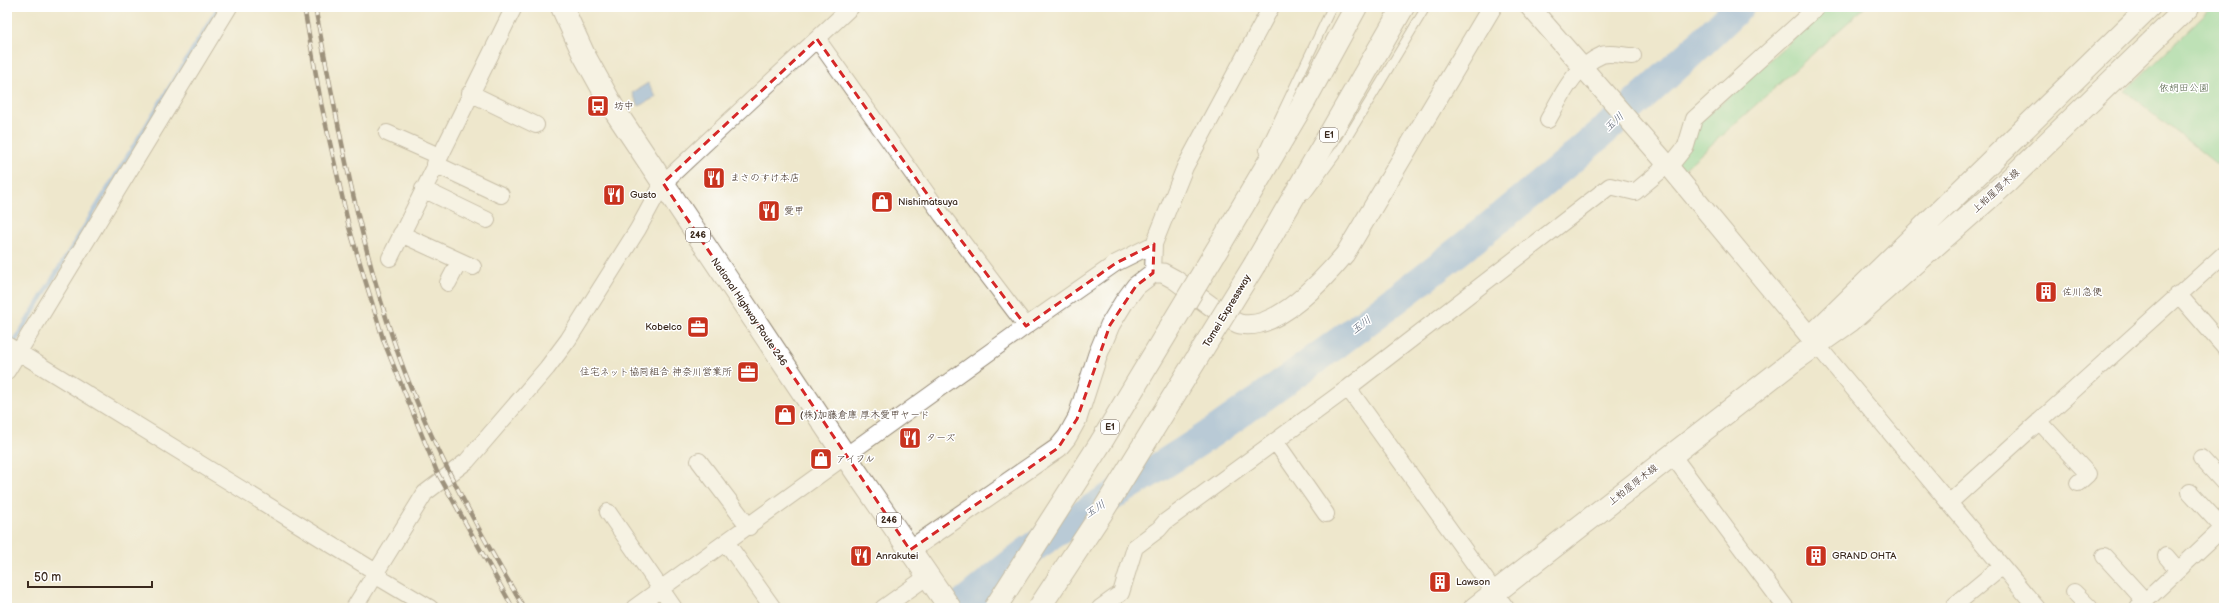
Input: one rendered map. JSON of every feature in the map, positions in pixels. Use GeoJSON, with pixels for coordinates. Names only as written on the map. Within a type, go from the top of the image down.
{"type":"FeatureCollection","features":[{"type":"Feature","properties":{"kind":"main road","name":"National Highway Route 246"},"geometry":{"type":"LineString","coordinates":[[562,7],[584,55],[615,111],[846,457],[950,608]]}},
{"type":"Feature","properties":{"kind":"main road","name":"E1"},"geometry":{"type":"LineString","coordinates":[[995,608],[1100,444],[1221,243],[1303,104],[1356,7]]}},
{"type":"Feature","properties":{"kind":"main road","name":"Tomei Expressway"},"geometry":{"type":"LineString","coordinates":[[1039,608],[1101,514],[1255,264],[1403,7]]}},
{"type":"Feature","properties":{"kind":"main road","name":"上粕屋厚木線"},"geometry":{"type":"LineString","coordinates":[[1475,608],[1500,600],[1672,456],[1792,362],[1813,342],[1836,311],[2149,7]]}},
{"type":"Feature","properties":{"kind":"main road","name":"上粕屋厚木線"},"geometry":{"type":"LineString","coordinates":[[1813,342],[1850,321],[2007,182],[2188,7]]}},
{"type":"Feature","properties":{"kind":"street"},"geometry":{"type":"LineString","coordinates":[[7,371],[12,348],[229,7]]}},
{"type":"Feature","properties":{"kind":"street"},"geometry":{"type":"LineString","coordinates":[[390,258],[470,93],[514,7]]}},
{"type":"Feature","properties":{"kind":"street"},"geometry":{"type":"LineString","coordinates":[[354,608],[424,493],[467,461],[548,368],[564,346],[638,229],[663,183],[851,7]]}},
{"type":"Feature","properties":{"kind":"street"},"geometry":{"type":"LineString","coordinates":[[1153,273],[1154,244],[1185,167],[1271,7]]}},
{"type":"Feature","properties":{"kind":"street"},"geometry":{"type":"LineString","coordinates":[[910,550],[1058,448],[1077,419],[1110,325],[1136,286],[1153,273],[1163,273],[1174,279],[1238,324],[1256,325],[1272,318],[1304,297],[1328,274],[1345,254],[1492,7]]}},
{"type":"Feature","properties":{"kind":"street"},"geometry":{"type":"LineString","coordinates":[[1530,7],[1663,160],[1813,342],[2037,608]]}},
{"type":"Feature","properties":{"kind":"street"},"geometry":{"type":"LineString","coordinates":[[1663,160],[1674,161],[1686,146],[1694,119],[1817,7]]}},
{"type":"Feature","properties":{"kind":"street"},"geometry":{"type":"LineString","coordinates":[[817,39],[942,215],[1026,326]]}},
{"type":"Feature","properties":{"kind":"street"},"geometry":{"type":"LineString","coordinates":[[1548,120],[1571,79],[1585,71],[1603,55],[1633,56]]}},
{"type":"Feature","properties":{"kind":"street"},"geometry":{"type":"LineString","coordinates":[[470,93],[536,126]]}},
{"type":"Feature","properties":{"kind":"street"},"geometry":{"type":"LineString","coordinates":[[393,139],[437,160],[501,195]]}},
{"type":"Feature","properties":{"kind":"street"},"geometry":{"type":"LineString","coordinates":[[1100,608],[1121,593],[1135,547],[1159,529],[1165,522],[1348,388],[1610,186],[1635,192],[1659,172],[1663,160]]}},
{"type":"Feature","properties":{"kind":"street"},"geometry":{"type":"LineString","coordinates":[[423,189],[487,220]]}},
{"type":"Feature","properties":{"kind":"street"},"geometry":{"type":"LineString","coordinates":[[401,234],[466,265],[448,283]]}},
{"type":"Feature","properties":{"kind":"street"},"geometry":{"type":"LineString","coordinates":[[634,608],[1116,263],[1154,244]]}},
{"type":"Feature","properties":{"kind":"street"},"geometry":{"type":"LineString","coordinates":[[1949,503],[2178,294],[2224,254]]}},
{"type":"Feature","properties":{"kind":"street"},"geometry":{"type":"LineString","coordinates":[[2178,294],[2224,347]]}},
{"type":"Feature","properties":{"kind":"street"},"geometry":{"type":"LineString","coordinates":[[12,348],[376,572],[383,580],[430,608]]}},
{"type":"Feature","properties":{"kind":"street"},"geometry":{"type":"LineString","coordinates":[[1348,388],[1500,600]]}},
{"type":"Feature","properties":{"kind":"street"},"geometry":{"type":"LineString","coordinates":[[2039,421],[2088,474],[2078,483]]}},
{"type":"Feature","properties":{"kind":"street"},"geometry":{"type":"LineString","coordinates":[[1275,441],[1326,514]]}},
{"type":"Feature","properties":{"kind":"street"},"geometry":{"type":"LineString","coordinates":[[1672,456],[1786,608]]}},
{"type":"Feature","properties":{"kind":"street"},"geometry":{"type":"LineString","coordinates":[[2202,458],[2224,483]]}},
{"type":"Feature","properties":{"kind":"street"},"geometry":{"type":"LineString","coordinates":[[700,461],[749,527]]}},
{"type":"Feature","properties":{"kind":"street"},"geometry":{"type":"LineString","coordinates":[[2104,556],[2141,604],[2224,527],[2190,492]]}},
{"type":"Feature","properties":{"kind":"street"},"geometry":{"type":"LineString","coordinates":[[616,517],[674,608]]}},
{"type":"Feature","properties":{"kind":"street"},"geometry":{"type":"LineString","coordinates":[[726,542],[773,608]]}},
{"type":"Feature","properties":{"kind":"street"},"geometry":{"type":"LineString","coordinates":[[2166,556],[2178,570]]}},
{"type":"Feature","properties":{"kind":"street"},"geometry":{"type":"LineString","coordinates":[[1955,605],[2002,566]]}},
{"type":"Feature","properties":{"kind":"street"},"geometry":{"type":"LineString","coordinates":[[884,608],[930,579]]}},
{"type":"Feature","properties":{"kind":"street"},"geometry":{"type":"LineString","coordinates":[[2074,592],[2090,608]]}},
{"type":"Feature","properties":{"kind":"lane"},"geometry":{"type":"LineString","coordinates":[[1221,243],[1332,7]]}},
{"type":"Feature","properties":{"kind":"lane"},"geometry":{"type":"LineString","coordinates":[[1255,264],[1341,148],[1426,7]]}},
{"type":"Feature","properties":{"kind":"highlighted area"},"geometry":{"type":"Polygon","coordinates":[[[817,39],[942,215],[1026,326],[1116,263],[1154,244],[1153,273],[1136,286],[1110,325],[1077,419],[1058,448],[910,550],[663,183],[817,39]]]}},
{"type":"Feature","properties":{"kind":"green space"},"geometry":{"type":"Polygon","coordinates":[[[1829,7],[1865,7],[1683,170],[1676,162],[1694,127],[1829,7]]]}},
{"type":"Feature","properties":{"kind":"green space","name":"依胡田公園"},"geometry":{"type":"Polygon","coordinates":[[[2212,7],[2224,7],[2224,170],[2125,91],[2212,7]]]}},
{"type":"Feature","properties":{"kind":"water"},"geometry":{"type":"Polygon","coordinates":[[[648,83],[656,97],[639,106],[632,93],[648,83]]]}},
{"type":"Feature","properties":{"kind":"waterway"},"geometry":{"type":"LineString","coordinates":[[12,346],[219,7]]}},
{"type":"Feature","properties":{"kind":"waterway","name":"玉川"},"geometry":{"type":"LineString","coordinates":[[957,608],[1006,568],[1047,538],[1219,428],[1287,380],[1422,280],[1488,228],[1616,121],[1739,7]]}},
{"type":"Feature","properties":{"kind":"railway"},"geometry":{"type":"LineString","coordinates":[[304,7],[321,103],[349,227],[384,342],[437,472],[513,608]]}},
{"type":"Feature","properties":{"kind":"railway"},"geometry":{"type":"LineString","coordinates":[[315,7],[349,176],[369,260],[394,342],[421,411],[452,478],[487,544],[524,608]]}},
{"type":"Feature","properties":{"kind":"place","name":"坊中"},"geometry":{"type":"Point","coordinates":[598,106]}},
{"type":"Feature","properties":{"kind":"place","name":"まさのすけ本店"},"geometry":{"type":"Point","coordinates":[714,178]}},
{"type":"Feature","properties":{"kind":"place","name":"Gusto"},"geometry":{"type":"Point","coordinates":[614,195]}},
{"type":"Feature","properties":{"kind":"place","name":"Nishimatsuya"},"geometry":{"type":"Point","coordinates":[882,202]}},
{"type":"Feature","properties":{"kind":"place","name":"愛甲"},"geometry":{"type":"Point","coordinates":[769,211]}},
{"type":"Feature","properties":{"kind":"place","name":"佐川急便"},"geometry":{"type":"Point","coordinates":[2046,292]}},
{"type":"Feature","properties":{"kind":"place","name":"Kobelco"},"geometry":{"type":"Point","coordinates":[698,327]}},
{"type":"Feature","properties":{"kind":"place","name":"住宅ネット協同組合 神奈川営業所"},"geometry":{"type":"Point","coordinates":[748,372]}},
{"type":"Feature","properties":{"kind":"place","name":"(株)加藤倉庫 厚木愛甲ヤード"},"geometry":{"type":"Point","coordinates":[785,415]}},
{"type":"Feature","properties":{"kind":"place","name":"ターズ"},"geometry":{"type":"Point","coordinates":[910,438]}},
{"type":"Feature","properties":{"kind":"place","name":"アイフル"},"geometry":{"type":"Point","coordinates":[821,459]}},
{"type":"Feature","properties":{"kind":"place","name":"Anrakutei"},"geometry":{"type":"Point","coordinates":[861,556]}},
{"type":"Feature","properties":{"kind":"place","name":"GRAND OHTA"},"geometry":{"type":"Point","coordinates":[1816,556]}},
{"type":"Feature","properties":{"kind":"place","name":"Lawson"},"geometry":{"type":"Point","coordinates":[1440,582]}}]}
